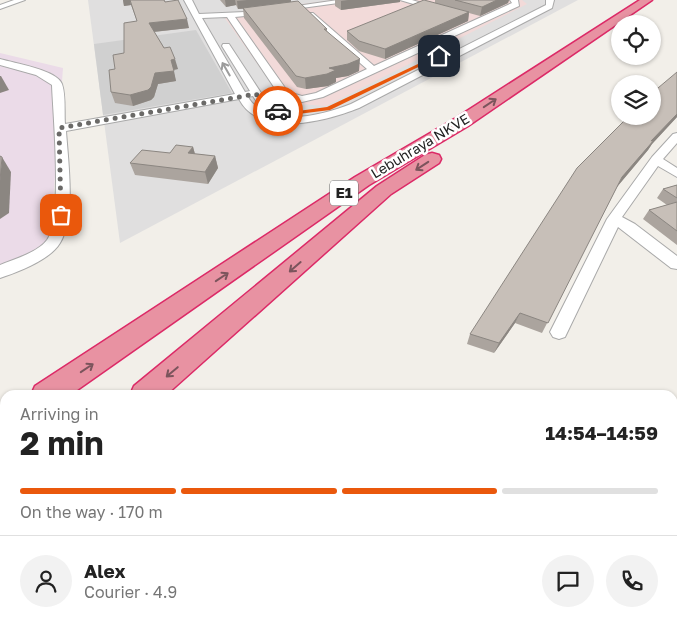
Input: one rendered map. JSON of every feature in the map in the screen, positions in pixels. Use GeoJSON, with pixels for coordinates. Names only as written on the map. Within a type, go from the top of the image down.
{"type":"FeatureCollection","features":[{"type":"Feature","properties":{"kind":"highway","name":"Lebuhraya NKVE"},"geometry":{"type":"LineString","coordinates":[[641,15],[653,3]]}},
{"type":"Feature","properties":{"kind":"highway","name":"Lebuhraya NKVE"},"geometry":{"type":"LineString","coordinates":[[53,390],[362,181],[462,122],[653,3]]}},
{"type":"Feature","properties":{"kind":"highway","name":"Lebuhraya NKVE"},"geometry":{"type":"LineString","coordinates":[[151,390],[384,190],[512,107],[611,38]]}},
{"type":"Feature","properties":{"kind":"street"},"geometry":{"type":"LineString","coordinates":[[0,2],[6,0]]}},
{"type":"Feature","properties":{"kind":"street"},"geometry":{"type":"LineString","coordinates":[[0,7],[21,0]]}},
{"type":"Feature","properties":{"kind":"street"},"geometry":{"type":"LineString","coordinates":[[188,0],[195,16],[241,96],[253,110],[276,119],[298,120],[334,115],[419,74],[534,8],[539,4],[540,0]]}},
{"type":"Feature","properties":{"kind":"street"},"geometry":{"type":"LineString","coordinates":[[273,7],[356,0]]}},
{"type":"Feature","properties":{"kind":"street"},"geometry":{"type":"LineString","coordinates":[[404,0],[444,11]]}},
{"type":"Feature","properties":{"kind":"street"},"geometry":{"type":"LineString","coordinates":[[206,11],[217,32],[261,101],[275,110],[298,113],[328,109],[549,6],[550,0]]}},
{"type":"Feature","properties":{"kind":"street"},"geometry":{"type":"LineString","coordinates":[[230,12],[284,94],[302,99],[319,95],[374,71],[476,19],[516,4],[515,1]]}},
{"type":"Feature","properties":{"kind":"street"},"geometry":{"type":"LineString","coordinates":[[303,3],[336,39],[374,71]]}},
{"type":"Feature","properties":{"kind":"street"},"geometry":{"type":"LineString","coordinates":[[401,10],[418,4]]}},
{"type":"Feature","properties":{"kind":"street"},"geometry":{"type":"LineString","coordinates":[[195,16],[206,11],[230,12],[247,10]]}},
{"type":"Feature","properties":{"kind":"street"},"geometry":{"type":"LineString","coordinates":[[476,19],[503,26]]}},
{"type":"Feature","properties":{"kind":"street"},"geometry":{"type":"LineString","coordinates":[[336,39],[344,33]]}},
{"type":"Feature","properties":{"kind":"street"},"geometry":{"type":"LineString","coordinates":[[0,62],[54,79],[57,84],[62,203],[60,227],[56,238],[49,246],[0,272]]}},
{"type":"Feature","properties":{"kind":"street"},"geometry":{"type":"LineString","coordinates":[[59,128],[256,94]]}},
{"type":"Feature","properties":{"kind":"street"},"geometry":{"type":"LineString","coordinates":[[560,332],[614,219],[656,160],[677,136]]}},
{"type":"Feature","properties":{"kind":"street"},"geometry":{"type":"LineString","coordinates":[[656,160],[677,173]]}},
{"type":"Feature","properties":{"kind":"street"},"geometry":{"type":"LineString","coordinates":[[614,219],[630,227],[677,264]]}},
{"type":"Feature","properties":{"kind":"shaded area"},"geometry":{"type":"Polygon","coordinates":[[[88,0],[578,0],[120,243],[88,0]]]}},
{"type":"Feature","properties":{"kind":"shaded area"},"geometry":{"type":"Polygon","coordinates":[[[334,0],[522,0],[527,4],[326,106],[285,103],[222,14],[334,0]]]}},
{"type":"Feature","properties":{"kind":"shaded area"},"geometry":{"type":"Polygon","coordinates":[[[196,30],[232,93],[103,115],[94,44],[196,30]]]}},
{"type":"Feature","properties":{"kind":"shaded area"},"geometry":{"type":"Polygon","coordinates":[[[0,53],[63,68],[50,243],[0,268],[0,53]]]}},
{"type":"Feature","properties":{"kind":"building"},"geometry":{"type":"Polygon","coordinates":[[[130,0],[164,0],[165,2],[178,0],[187,19],[149,23],[164,48],[170,47],[175,59],[171,60],[174,71],[155,73],[151,87],[148,90],[130,95],[111,92],[109,70],[115,69],[113,55],[124,53],[124,23],[137,21],[130,0]]]}},
{"type":"Feature","properties":{"kind":"building"},"geometry":{"type":"Polygon","coordinates":[[[424,0],[469,12],[385,49],[359,41],[347,31],[424,0]]]}},
{"type":"Feature","properties":{"kind":"building"},"geometry":{"type":"Polygon","coordinates":[[[455,0],[497,0],[482,7],[455,0]]]}},
{"type":"Feature","properties":{"kind":"building"},"geometry":{"type":"Polygon","coordinates":[[[298,1],[327,29],[324,29],[360,59],[329,68],[336,70],[327,74],[305,78],[296,76],[243,8],[298,1]]]}},
{"type":"Feature","properties":{"kind":"building"},"geometry":{"type":"Polygon","coordinates":[[[677,72],[677,114],[651,141],[654,140],[622,177],[548,323],[520,313],[499,343],[470,334],[577,168],[620,125],[661,125],[661,85],[677,72]]]}},
{"type":"Feature","properties":{"kind":"building"},"geometry":{"type":"Polygon","coordinates":[[[176,145],[193,147],[188,153],[215,156],[205,172],[130,163],[142,150],[170,153],[176,145]]]}},
{"type":"Feature","properties":{"kind":"building"},"geometry":{"type":"Polygon","coordinates":[[[0,156],[2,157],[0,181],[0,156]]]}},
{"type":"Feature","properties":{"kind":"building"},"geometry":{"type":"Polygon","coordinates":[[[677,185],[677,198],[663,189],[677,185]]]}},
{"type":"Feature","properties":{"kind":"building"},"geometry":{"type":"Polygon","coordinates":[[[677,202],[677,231],[649,210],[677,202]]]}},
{"type":"Feature","properties":{"kind":"way so far"},"geometry":{"type":"LineString","coordinates":[[61,215],[59,128],[256,94],[267,106],[278,111]]}},
{"type":"Feature","properties":{"kind":"route"},"geometry":{"type":"LineString","coordinates":[[278,111],[298,113],[328,109],[439,56]]}}]}
